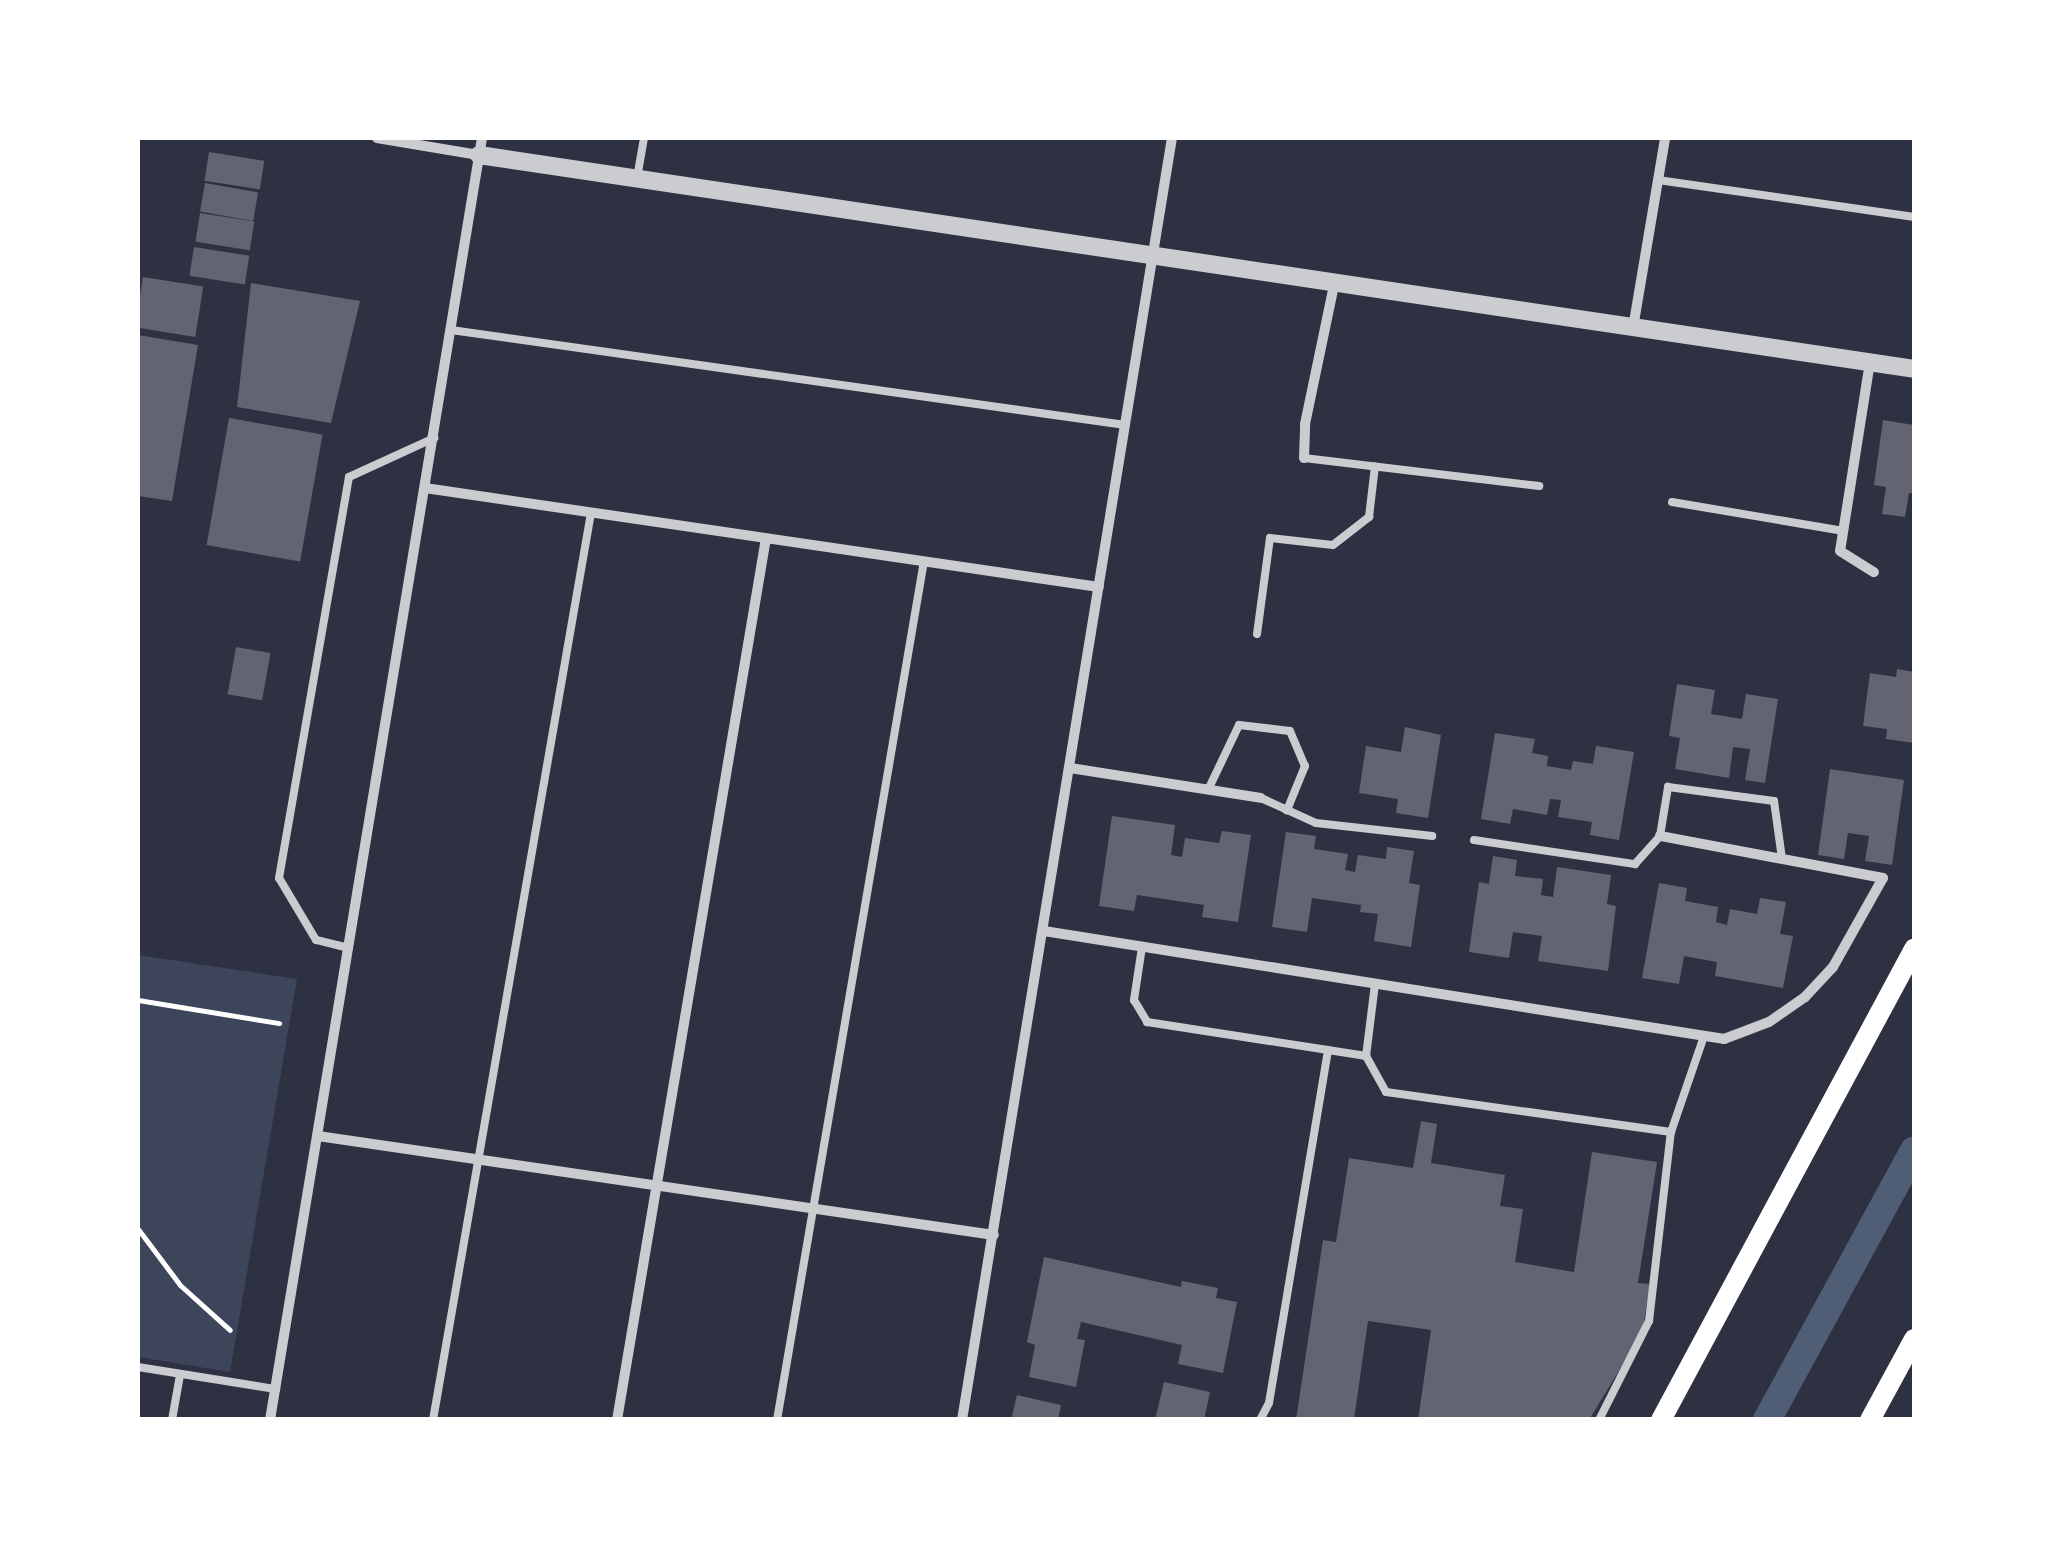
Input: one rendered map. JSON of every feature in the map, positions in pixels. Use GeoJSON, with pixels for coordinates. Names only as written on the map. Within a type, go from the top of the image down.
{"type":"FeatureCollection","features":[{"type":"Feature","properties":{"kind":"main road"},"geometry":{"type":"LineString","coordinates":[[1661,1420],[1914,949]]}},
{"type":"Feature","properties":{"kind":"main road"},"geometry":{"type":"LineString","coordinates":[[1870,1420],[1914,1339]]}},
{"type":"Feature","properties":{"kind":"street"},"geometry":{"type":"LineString","coordinates":[[377,138],[480,146],[636,182],[1914,368]]}},
{"type":"Feature","properties":{"kind":"street"},"geometry":{"type":"LineString","coordinates":[[962,1420],[1172,138]]}},
{"type":"Feature","properties":{"kind":"street"},"geometry":{"type":"LineString","coordinates":[[1633,328],[1665,138]]}},
{"type":"Feature","properties":{"kind":"street"},"geometry":{"type":"LineString","coordinates":[[270,1420],[480,146]]}},
{"type":"Feature","properties":{"kind":"street"},"geometry":{"type":"LineString","coordinates":[[1304,458],[1305,424],[1334,285]]}},
{"type":"Feature","properties":{"kind":"street"},"geometry":{"type":"LineString","coordinates":[[1870,362],[1840,550],[1874,572]]}},
{"type":"Feature","properties":{"kind":"street"},"geometry":{"type":"LineString","coordinates":[[425,488],[1099,587]]}},
{"type":"Feature","properties":{"kind":"street"},"geometry":{"type":"LineString","coordinates":[[617,1420],[766,538]]}},
{"type":"Feature","properties":{"kind":"street"},"geometry":{"type":"LineString","coordinates":[[1070,768],[1262,798]]}},
{"type":"Feature","properties":{"kind":"street"},"geometry":{"type":"LineString","coordinates":[[1044,931],[1724,1040],[1769,1022],[1805,997],[1834,967],[1883,878],[1660,836]]}},
{"type":"Feature","properties":{"kind":"street"},"geometry":{"type":"LineString","coordinates":[[318,1136],[994,1235]]}},
{"type":"Feature","properties":{"kind":"lane"},"geometry":{"type":"LineString","coordinates":[[636,182],[644,138]]}},
{"type":"Feature","properties":{"kind":"lane"},"geometry":{"type":"LineString","coordinates":[[1658,180],[1914,217]]}},
{"type":"Feature","properties":{"kind":"lane"},"geometry":{"type":"LineString","coordinates":[[451,330],[1125,425]]}},
{"type":"Feature","properties":{"kind":"lane"},"geometry":{"type":"LineString","coordinates":[[349,948],[316,940],[279,878],[349,477],[434,438]]}},
{"type":"Feature","properties":{"kind":"lane"},"geometry":{"type":"LineString","coordinates":[[1304,458],[1539,486]]}},
{"type":"Feature","properties":{"kind":"lane"},"geometry":{"type":"LineString","coordinates":[[1258,634],[1270,538],[1333,545],[1369,518],[1375,466]]}},
{"type":"Feature","properties":{"kind":"lane"},"geometry":{"type":"LineString","coordinates":[[1672,502],[1844,531]]}},
{"type":"Feature","properties":{"kind":"lane"},"geometry":{"type":"LineString","coordinates":[[433,1420],[591,513]]}},
{"type":"Feature","properties":{"kind":"lane"},"geometry":{"type":"LineString","coordinates":[[777,1420],[924,561]]}},
{"type":"Feature","properties":{"kind":"lane"},"geometry":{"type":"LineString","coordinates":[[1208,790],[1239,725],[1290,731],[1305,766],[1287,810]]}},
{"type":"Feature","properties":{"kind":"lane"},"geometry":{"type":"LineString","coordinates":[[1474,840],[1635,864],[1660,836],[1668,787],[1774,801],[1782,859]]}},
{"type":"Feature","properties":{"kind":"lane"},"geometry":{"type":"LineString","coordinates":[[1262,798],[1316,823],[1432,836]]}},
{"type":"Feature","properties":{"kind":"lane"},"geometry":{"type":"LineString","coordinates":[[1142,947],[1134,1000],[1147,1022],[1366,1056]]}},
{"type":"Feature","properties":{"kind":"lane"},"geometry":{"type":"LineString","coordinates":[[1375,984],[1366,1056],[1386,1092],[1670,1132]]}},
{"type":"Feature","properties":{"kind":"lane"},"geometry":{"type":"LineString","coordinates":[[1599,1420],[1650,1321],[1670,1132],[1704,1036]]}},
{"type":"Feature","properties":{"kind":"lane"},"geometry":{"type":"LineString","coordinates":[[1260,1420],[1269,1402],[1328,1050]]}},
{"type":"Feature","properties":{"kind":"lane"},"geometry":{"type":"LineString","coordinates":[[138,1367],[276,1388]]}},
{"type":"Feature","properties":{"kind":"lane"},"geometry":{"type":"LineString","coordinates":[[172,1420],[180,1376]]}},
{"type":"Feature","properties":{"kind":"path"},"geometry":{"type":"LineString","coordinates":[[138,1000],[280,1023]]}},
{"type":"Feature","properties":{"kind":"path"},"geometry":{"type":"LineString","coordinates":[[138,1229],[180,1285],[230,1330]]}},
{"type":"Feature","properties":{"kind":"shaded area"},"geometry":{"type":"Polygon","coordinates":[[[138,955],[297,979],[230,1372],[138,1357],[138,955]]]}},
{"type":"Feature","properties":{"kind":"building"},"geometry":{"type":"Polygon","coordinates":[[[209,152],[264,161],[260,189],[204,181],[209,152]]]}},
{"type":"Feature","properties":{"kind":"building"},"geometry":{"type":"Polygon","coordinates":[[[205,183],[258,192],[253,221],[200,212],[205,183]]]}},
{"type":"Feature","properties":{"kind":"building"},"geometry":{"type":"Polygon","coordinates":[[[200,213],[254,222],[250,250],[195,242],[200,213]]]}},
{"type":"Feature","properties":{"kind":"building"},"geometry":{"type":"Polygon","coordinates":[[[194,247],[249,256],[245,284],[189,276],[194,247]]]}},
{"type":"Feature","properties":{"kind":"building"},"geometry":{"type":"Polygon","coordinates":[[[143,277],[203,287],[195,337],[138,328],[143,277]]]}},
{"type":"Feature","properties":{"kind":"building"},"geometry":{"type":"Polygon","coordinates":[[[251,283],[360,301],[331,423],[237,407],[251,283]]]}},
{"type":"Feature","properties":{"kind":"building"},"geometry":{"type":"Polygon","coordinates":[[[138,335],[198,345],[172,501],[138,496],[138,335]]]}},
{"type":"Feature","properties":{"kind":"building"},"geometry":{"type":"Polygon","coordinates":[[[229,418],[323,434],[300,562],[207,545],[229,418]]]}},
{"type":"Feature","properties":{"kind":"building"},"geometry":{"type":"Polygon","coordinates":[[[1883,420],[1914,425],[1914,493],[1909,493],[1905,517],[1882,514],[1886,487],[1874,485],[1883,420]]]}},
{"type":"Feature","properties":{"kind":"building"},"geometry":{"type":"Polygon","coordinates":[[[236,647],[270,653],[262,700],[228,694],[236,647]]]}},
{"type":"Feature","properties":{"kind":"building"},"geometry":{"type":"Polygon","coordinates":[[[1897,669],[1914,672],[1914,743],[1886,739],[1887,729],[1863,726],[1870,673],[1896,677],[1897,669]]]}},
{"type":"Feature","properties":{"kind":"building"},"geometry":{"type":"Polygon","coordinates":[[[1677,684],[1715,690],[1711,714],[1742,719],[1746,694],[1778,699],[1765,783],[1745,780],[1750,749],[1733,747],[1729,778],[1675,769],[1680,738],[1669,736],[1677,684]]]}},
{"type":"Feature","properties":{"kind":"building"},"geometry":{"type":"Polygon","coordinates":[[[1405,727],[1441,735],[1428,818],[1396,813],[1398,799],[1359,793],[1366,746],[1401,752],[1405,727]]]}},
{"type":"Feature","properties":{"kind":"building"},"geometry":{"type":"Polygon","coordinates":[[[1495,733],[1535,739],[1532,753],[1548,756],[1547,766],[1571,770],[1573,761],[1593,764],[1596,746],[1634,752],[1619,840],[1590,835],[1592,822],[1558,817],[1561,800],[1550,799],[1547,815],[1513,809],[1510,824],[1481,819],[1495,733]]]}},
{"type":"Feature","properties":{"kind":"building"},"geometry":{"type":"Polygon","coordinates":[[[1830,769],[1904,780],[1892,865],[1865,861],[1869,836],[1848,833],[1844,859],[1818,855],[1830,769]]]}},
{"type":"Feature","properties":{"kind":"building"},"geometry":{"type":"Polygon","coordinates":[[[1112,816],[1175,825],[1171,855],[1182,857],[1185,838],[1219,843],[1222,831],[1251,835],[1238,922],[1202,917],[1204,905],[1137,895],[1134,911],[1099,906],[1112,816]]]}},
{"type":"Feature","properties":{"kind":"building"},"geometry":{"type":"Polygon","coordinates":[[[1286,832],[1316,836],[1314,849],[1348,854],[1345,870],[1355,872],[1358,855],[1386,859],[1387,847],[1414,851],[1409,883],[1420,885],[1411,947],[1374,941],[1378,914],[1360,912],[1361,905],[1312,898],[1307,932],[1272,927],[1286,832]]]}},
{"type":"Feature","properties":{"kind":"building"},"geometry":{"type":"Polygon","coordinates":[[[1493,856],[1517,860],[1515,876],[1543,879],[1541,895],[1553,897],[1557,867],[1611,875],[1607,904],[1616,906],[1608,971],[1538,961],[1542,936],[1513,932],[1509,958],[1469,952],[1479,882],[1489,884],[1493,856]]]}},
{"type":"Feature","properties":{"kind":"building"},"geometry":{"type":"Polygon","coordinates":[[[1659,883],[1687,888],[1685,901],[1718,907],[1716,922],[1727,925],[1730,909],[1757,914],[1760,898],[1786,902],[1780,934],[1793,936],[1783,988],[1715,976],[1717,962],[1684,956],[1679,984],[1642,978],[1659,883]]]}},
{"type":"Feature","properties":{"kind":"building"},"geometry":{"type":"Polygon","coordinates":[[[1421,1121],[1437,1124],[1431,1163],[1505,1175],[1500,1206],[1523,1209],[1515,1262],[1574,1272],[1592,1152],[1657,1162],[1638,1283],[1650,1284],[1642,1333],[1589,1420],[1418,1420],[1431,1330],[1368,1321],[1354,1420],[1296,1420],[1323,1240],[1336,1242],[1349,1158],[1413,1168],[1421,1121]]]}},
{"type":"Feature","properties":{"kind":"building"},"geometry":{"type":"Polygon","coordinates":[[[1044,1257],[1181,1287],[1182,1281],[1218,1288],[1216,1298],[1237,1302],[1223,1373],[1178,1364],[1182,1345],[1081,1322],[1077,1339],[1085,1340],[1076,1387],[1029,1377],[1035,1345],[1027,1342],[1044,1257]]]}},
{"type":"Feature","properties":{"kind":"building"},"geometry":{"type":"Polygon","coordinates":[[[1164,1382],[1210,1392],[1204,1420],[1155,1420],[1164,1382]]]}},
{"type":"Feature","properties":{"kind":"building"},"geometry":{"type":"Polygon","coordinates":[[[1017,1395],[1061,1405],[1058,1420],[1011,1420],[1017,1395]]]}},
{"type":"Feature","properties":{"kind":"waterway"},"geometry":{"type":"LineString","coordinates":[[1767,1420],[1914,1150]]}}]}
